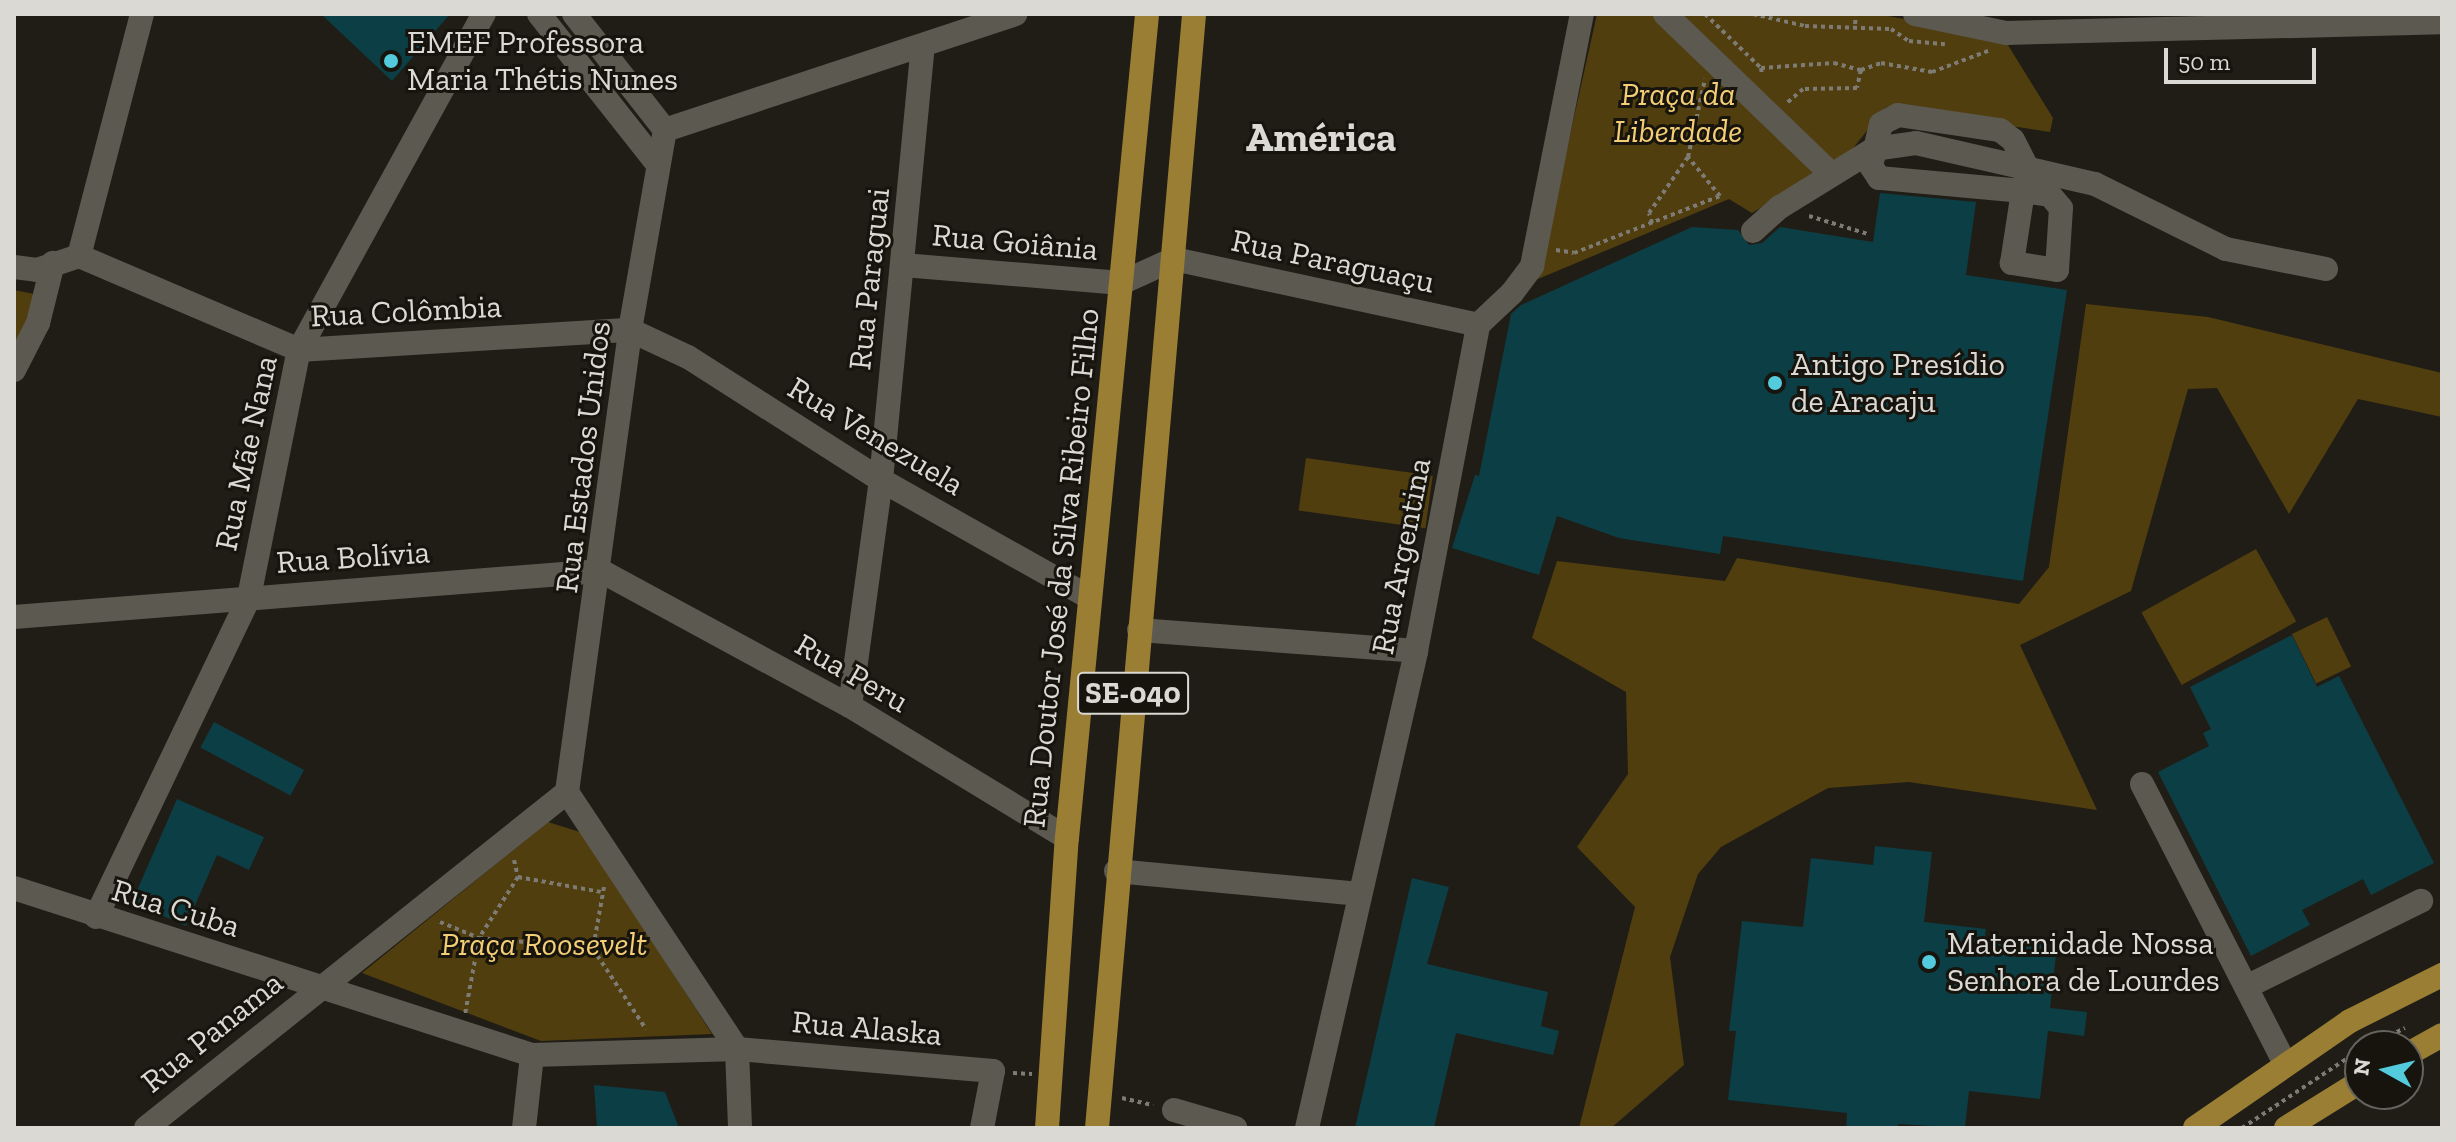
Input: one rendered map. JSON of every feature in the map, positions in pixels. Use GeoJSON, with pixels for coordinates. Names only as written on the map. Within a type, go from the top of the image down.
{"type":"FeatureCollection","features":[{"type":"Feature","properties":{"kind":"main road","name":"Rua Doutor José da Silva Ribeiro Filho"},"geometry":{"type":"LineString","coordinates":[[1047,1128],[1067,838],[1147,14]]}},
{"type":"Feature","properties":{"kind":"main road","name":"SE-040"},"geometry":{"type":"LineString","coordinates":[[1097,1128],[1116,871],[1194,14]]}},
{"type":"Feature","properties":{"kind":"main road"},"geometry":{"type":"LineString","coordinates":[[2195,1128],[2350,1021],[2442,975]]}},
{"type":"Feature","properties":{"kind":"main road"},"geometry":{"type":"LineString","coordinates":[[2424,1045],[2442,1035]]}},
{"type":"Feature","properties":{"kind":"main road"},"geometry":{"type":"LineString","coordinates":[[2286,1128],[2344,1092]]}},
{"type":"Feature","properties":{"kind":"street"},"geometry":{"type":"LineString","coordinates":[[14,267],[29,271],[79,256],[142,14]]}},
{"type":"Feature","properties":{"kind":"street","name":"Rua Mãe Nana"},"geometry":{"type":"LineString","coordinates":[[96,917],[249,597],[299,350],[484,14]]}},
{"type":"Feature","properties":{"kind":"street"},"geometry":{"type":"LineString","coordinates":[[539,14],[656,162]]}},
{"type":"Feature","properties":{"kind":"street"},"geometry":{"type":"LineString","coordinates":[[574,14],[665,130],[1015,14]]}},
{"type":"Feature","properties":{"kind":"street"},"geometry":{"type":"LineString","coordinates":[[1478,325],[1525,279],[1538,247],[1582,14]]}},
{"type":"Feature","properties":{"kind":"street"},"geometry":{"type":"LineString","coordinates":[[1665,14],[1709,62],[1831,174]]}},
{"type":"Feature","properties":{"kind":"street"},"geometry":{"type":"LineString","coordinates":[[1915,14],[2006,33],[2147,20],[2276,18],[2442,22]]}},
{"type":"Feature","properties":{"kind":"street","name":"Rua Paraguai"},"geometry":{"type":"LineString","coordinates":[[850,706],[881,480],[923,47]]}},
{"type":"Feature","properties":{"kind":"street","name":"Rua Estados Unidos"},"geometry":{"type":"LineString","coordinates":[[567,792],[601,571],[630,330],[656,162],[665,130]]}},
{"type":"Feature","properties":{"kind":"street"},"geometry":{"type":"LineString","coordinates":[[1753,231],[1780,207],[1874,149],[1916,143],[2026,180]]}},
{"type":"Feature","properties":{"kind":"street"},"geometry":{"type":"LineString","coordinates":[[1874,149],[1871,166],[1879,178],[2095,184],[2226,249],[2326,269]]}},
{"type":"Feature","properties":{"kind":"street","name":"Rua Colômbia"},"geometry":{"type":"LineString","coordinates":[[79,256],[299,350],[630,330]]}},
{"type":"Feature","properties":{"kind":"street"},"geometry":{"type":"LineString","coordinates":[[1121,283],[1174,259]]}},
{"type":"Feature","properties":{"kind":"street","name":"Rua Paraguaçu"},"geometry":{"type":"LineString","coordinates":[[1174,259],[1478,325]]}},
{"type":"Feature","properties":{"kind":"street"},"geometry":{"type":"LineString","coordinates":[[14,370],[38,323],[53,263]]}},
{"type":"Feature","properties":{"kind":"street","name":"Rua Goiânia"},"geometry":{"type":"LineString","coordinates":[[903,265],[1121,283]]}},
{"type":"Feature","properties":{"kind":"street","name":"Rua Argentina"},"geometry":{"type":"LineString","coordinates":[[1307,1128],[1416,651],[1478,325]]}},
{"type":"Feature","properties":{"kind":"street","name":"Rua Venezuela"},"geometry":{"type":"LineString","coordinates":[[630,330],[688,357],[881,480],[1089,597]]}},
{"type":"Feature","properties":{"kind":"street","name":"Rua Bolívia"},"geometry":{"type":"LineString","coordinates":[[14,617],[601,571]]}},
{"type":"Feature","properties":{"kind":"street","name":"Rua Peru"},"geometry":{"type":"LineString","coordinates":[[601,571],[850,706],[1067,838]]}},
{"type":"Feature","properties":{"kind":"street"},"geometry":{"type":"LineString","coordinates":[[1139,630],[1416,651]]}},
{"type":"Feature","properties":{"kind":"street"},"geometry":{"type":"LineString","coordinates":[[2142,784],[2285,1063]]}},
{"type":"Feature","properties":{"kind":"street"},"geometry":{"type":"LineString","coordinates":[[567,792],[617,863],[737,1049],[740,1128]]}},
{"type":"Feature","properties":{"kind":"street","name":"Rua Panama"},"geometry":{"type":"LineString","coordinates":[[146,1128],[319,985],[567,792]]}},
{"type":"Feature","properties":{"kind":"street"},"geometry":{"type":"LineString","coordinates":[[1116,871],[1360,894]]}},
{"type":"Feature","properties":{"kind":"street","name":"Rua Cuba"},"geometry":{"type":"LineString","coordinates":[[14,888],[96,917],[319,985],[532,1055]]}},
{"type":"Feature","properties":{"kind":"street"},"geometry":{"type":"LineString","coordinates":[[2248,986],[2421,901]]}},
{"type":"Feature","properties":{"kind":"street","name":"Rua Alaska"},"geometry":{"type":"LineString","coordinates":[[532,1055],[737,1049],[993,1071]]}},
{"type":"Feature","properties":{"kind":"street"},"geometry":{"type":"LineString","coordinates":[[524,1128],[532,1055]]}},
{"type":"Feature","properties":{"kind":"street"},"geometry":{"type":"LineString","coordinates":[[982,1128],[993,1071]]}},
{"type":"Feature","properties":{"kind":"street"},"geometry":{"type":"LineString","coordinates":[[1174,1110],[1235,1128]]}},
{"type":"Feature","properties":{"kind":"path"},"geometry":{"type":"LineString","coordinates":[[1705,14],[1754,62]]}},
{"type":"Feature","properties":{"kind":"path"},"geometry":{"type":"LineString","coordinates":[[1753,14],[1805,26],[1855,24],[1891,29],[1909,41],[1960,42]]}},
{"type":"Feature","properties":{"kind":"path"},"geometry":{"type":"LineString","coordinates":[[1855,24],[1856,14]]}},
{"type":"Feature","properties":{"kind":"path"},"geometry":{"type":"LineString","coordinates":[[1761,68],[1834,63],[1861,70],[1881,63],[1932,72],[2002,45]]}},
{"type":"Feature","properties":{"kind":"path"},"geometry":{"type":"LineString","coordinates":[[1652,223],[1649,213],[1688,157],[1709,62]]}},
{"type":"Feature","properties":{"kind":"path"},"geometry":{"type":"LineString","coordinates":[[1780,104],[1791,102],[1803,89],[1857,88],[1861,70]]}},
{"type":"Feature","properties":{"kind":"path"},"geometry":{"type":"LineString","coordinates":[[1538,247],[1574,253],[1720,196],[1688,157]]}},
{"type":"Feature","properties":{"kind":"path"},"geometry":{"type":"LineString","coordinates":[[1780,207],[1868,234]]}},
{"type":"Feature","properties":{"kind":"path"},"geometry":{"type":"LineString","coordinates":[[461,1032],[479,938],[518,877],[508,838]]}},
{"type":"Feature","properties":{"kind":"path"},"geometry":{"type":"LineString","coordinates":[[617,863],[601,892],[593,949],[661,1051]]}},
{"type":"Feature","properties":{"kind":"path"},"geometry":{"type":"LineString","coordinates":[[518,877],[601,892]]}},
{"type":"Feature","properties":{"kind":"path"},"geometry":{"type":"LineString","coordinates":[[415,911],[479,938],[677,956]]}},
{"type":"Feature","properties":{"kind":"path"},"geometry":{"type":"LineString","coordinates":[[2242,1128],[2344,1061]]}},
{"type":"Feature","properties":{"kind":"path"},"geometry":{"type":"LineString","coordinates":[[993,1071],[1050,1075]]}},
{"type":"Feature","properties":{"kind":"path"},"geometry":{"type":"LineString","coordinates":[[1100,1093],[1174,1110]]}},
{"type":"Feature","properties":{"kind":"green space","name":"Praça da Liberdade"},"geometry":{"type":"Polygon","coordinates":[[[1597,14],[1877,14],[2003,37],[2053,118],[2050,132],[1886,107],[1846,157],[1752,213],[1729,199],[1538,279],[1597,14]]]}},
{"type":"Feature","properties":{"kind":"green space"},"geometry":{"type":"Polygon","coordinates":[[[14,290],[39,295],[14,355],[14,290]]]}},
{"type":"Feature","properties":{"kind":"green space"},"geometry":{"type":"Polygon","coordinates":[[[2086,304],[2208,317],[2442,373],[2442,417],[2358,399],[2289,514],[2217,388],[2188,389],[2131,591],[2020,645],[2097,810],[1909,782],[1828,788],[1721,847],[1698,874],[1670,957],[1684,1065],[1611,1128],[1579,1128],[1635,907],[1577,847],[1628,774],[1626,692],[1532,638],[1557,561],[1725,581],[1737,558],[2019,604],[2049,567],[2086,304]]]}},
{"type":"Feature","properties":{"kind":"green space"},"geometry":{"type":"Polygon","coordinates":[[[1306,458],[1433,476],[1425,528],[1299,510],[1306,458]]]}},
{"type":"Feature","properties":{"kind":"green space"},"geometry":{"type":"Polygon","coordinates":[[[2256,549],[2296,622],[2182,685],[2141,613],[2256,549]]]}},
{"type":"Feature","properties":{"kind":"green space"},"geometry":{"type":"Polygon","coordinates":[[[2327,617],[2351,666],[2316,684],[2292,634],[2327,617]]]}},
{"type":"Feature","properties":{"kind":"green space","name":"Praça Roosevelt"},"geometry":{"type":"Polygon","coordinates":[[[548,822],[583,833],[712,1034],[541,1041],[362,973],[548,822]]]}},
{"type":"Feature","properties":{"kind":"building"},"geometry":{"type":"Polygon","coordinates":[[[321,14],[450,14],[392,81],[321,14]]]}},
{"type":"Feature","properties":{"kind":"building","name":"Antigo Presídio de Aracaju"},"geometry":{"type":"Polygon","coordinates":[[[1880,193],[1976,202],[1966,275],[2067,290],[2023,581],[1723,536],[1720,554],[1619,538],[1557,516],[1539,575],[1452,548],[1475,475],[1479,476],[1511,314],[1521,305],[1692,227],[1738,230],[1749,245],[1762,243],[1780,227],[1873,242],[1880,193]]]}},
{"type":"Feature","properties":{"kind":"building"},"geometry":{"type":"Polygon","coordinates":[[[2292,635],[2317,687],[2339,676],[2434,863],[2371,895],[2363,879],[2302,910],[2310,925],[2251,956],[2158,772],[2209,746],[2203,733],[2211,729],[2190,687],[2292,635]]]}},
{"type":"Feature","properties":{"kind":"building"},"geometry":{"type":"Polygon","coordinates":[[[214,722],[304,770],[290,795],[200,748],[214,722]]]}},
{"type":"Feature","properties":{"kind":"building"},"geometry":{"type":"Polygon","coordinates":[[[177,799],[264,837],[249,870],[217,855],[186,926],[132,902],[177,799]]]}},
{"type":"Feature","properties":{"kind":"building"},"geometry":{"type":"Polygon","coordinates":[[[1875,846],[1932,852],[1924,922],[1986,929],[1985,938],[2057,946],[2050,1008],[2087,1012],[2084,1036],[2048,1031],[2040,1099],[1969,1091],[1965,1128],[1898,1124],[1898,1128],[1846,1128],[1847,1113],[1728,1100],[1736,1031],[1729,1031],[1742,921],[1803,927],[1811,858],[1873,865],[1875,846]]]}},
{"type":"Feature","properties":{"kind":"building"},"geometry":{"type":"Polygon","coordinates":[[[1412,878],[1449,887],[1427,964],[1548,992],[1541,1026],[1559,1031],[1553,1055],[1456,1033],[1434,1128],[1355,1128],[1412,878]]]}},
{"type":"Feature","properties":{"kind":"building"},"geometry":{"type":"Polygon","coordinates":[[[594,1085],[665,1092],[679,1128],[597,1128],[594,1085]]]}},
{"type":"Feature","properties":{"kind":"place","name":"EMEF Professora Maria Thétis Nunes"},"geometry":{"type":"Point","coordinates":[391,61]}},
{"type":"Feature","properties":{"kind":"place","name":"Antigo Presídio de Aracaju"},"geometry":{"type":"Point","coordinates":[1775,383]}},
{"type":"Feature","properties":{"kind":"place","name":"Maternidade Nossa Senhora de Lourdes"},"geometry":{"type":"Point","coordinates":[1929,962]}},
{"type":"Feature","properties":{"kind":"district","name":"América"},"geometry":{"type":"Point","coordinates":[1321,137]}}]}
